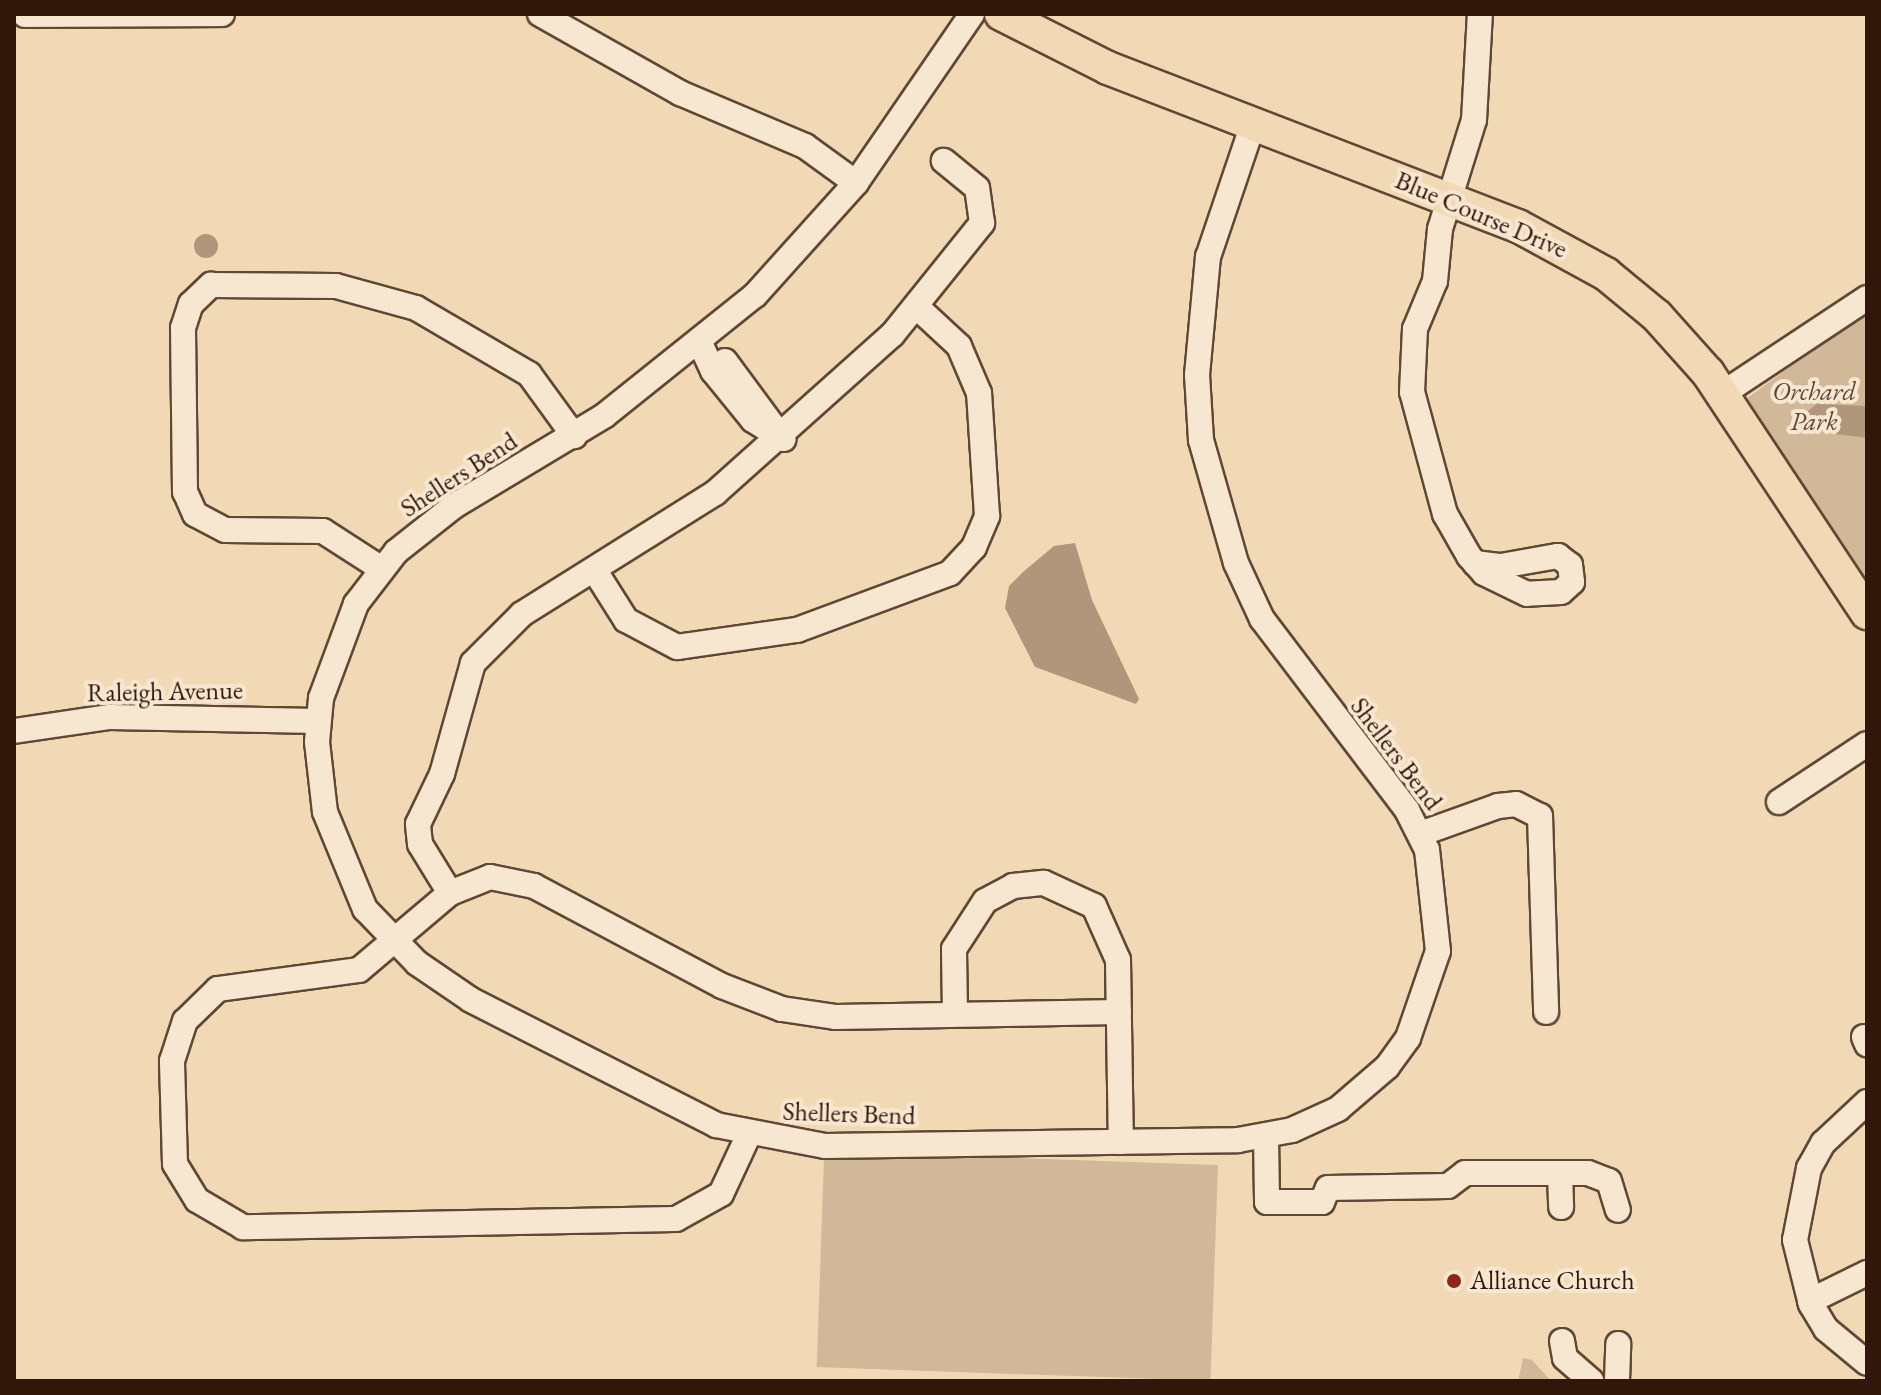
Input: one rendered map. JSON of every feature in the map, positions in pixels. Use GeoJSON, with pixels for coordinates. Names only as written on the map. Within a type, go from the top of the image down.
{"type":"FeatureCollection","features":[{"type":"Feature","properties":{"kind":"main road","name":"Blue Course Drive"},"geometry":{"type":"LineString","coordinates":[[1001,14],[1069,51],[1450,198],[1552,241],[1606,274],[1674,333],[1722,394],[1867,613]]}},
{"type":"Feature","properties":{"kind":"street"},"geometry":{"type":"LineString","coordinates":[[25,15],[222,14]]}},
{"type":"Feature","properties":{"kind":"street"},"geometry":{"type":"LineString","coordinates":[[540,14],[573,22],[680,93],[805,146],[856,183]]}},
{"type":"Feature","properties":{"kind":"street","name":"Shellers Bend"},"geometry":{"type":"LineString","coordinates":[[972,14],[856,183],[755,295],[700,343],[574,436],[432,521],[382,569],[344,628],[318,721],[321,787],[336,848],[355,893],[396,942],[471,1000],[675,1108],[749,1134],[825,1146],[1121,1142],[1266,1136],[1338,1109],[1387,1067],[1408,1038],[1438,951],[1436,883],[1420,834],[1262,619],[1213,490],[1201,440],[1199,326],[1221,205],[1253,124]]}},
{"type":"Feature","properties":{"kind":"street"},"geometry":{"type":"LineString","coordinates":[[1475,563],[1431,475],[1410,367],[1450,198],[1478,101],[1480,14]]}},
{"type":"Feature","properties":{"kind":"street"},"geometry":{"type":"LineString","coordinates":[[450,893],[420,844],[418,824],[442,774],[464,681],[503,628],[595,571],[783,439],[917,307],[974,236],[984,210],[977,188],[944,161]]}},
{"type":"Feature","properties":{"kind":"street"},"geometry":{"type":"LineString","coordinates":[[382,569],[323,531],[225,530],[195,514],[185,492],[183,328],[191,304],[211,285],[336,286],[416,308],[529,374],[574,436]]}},
{"type":"Feature","properties":{"kind":"street"},"geometry":{"type":"LineString","coordinates":[[1722,394],[1867,298]]}},
{"type":"Feature","properties":{"kind":"street"},"geometry":{"type":"LineString","coordinates":[[595,571],[626,620],[677,647],[797,630],[950,573],[974,547],[987,516],[979,393],[959,346],[917,307]]}},
{"type":"Feature","properties":{"kind":"street"},"geometry":{"type":"LineString","coordinates":[[700,343],[713,371],[753,420],[783,439]]}},
{"type":"Feature","properties":{"kind":"street","name":"Raleigh Avenue"},"geometry":{"type":"LineString","coordinates":[[14,731],[110,717],[318,721]]}},
{"type":"Feature","properties":{"kind":"street"},"geometry":{"type":"LineString","coordinates":[[1779,802],[1867,744]]}},
{"type":"Feature","properties":{"kind":"street"},"geometry":{"type":"LineString","coordinates":[[1420,834],[1498,806],[1516,804],[1540,816],[1546,1012]]}},
{"type":"Feature","properties":{"kind":"street"},"geometry":{"type":"LineString","coordinates":[[749,1134],[721,1194],[694,1213],[656,1223],[263,1227],[217,1217],[188,1190],[173,1150],[172,1061],[185,1021],[229,984],[345,975],[396,942],[450,893],[490,877],[534,886],[722,986],[782,1009],[836,1017],[1119,1012]]}},
{"type":"Feature","properties":{"kind":"street"},"geometry":{"type":"LineString","coordinates":[[955,1014],[954,949],[966,921],[998,892],[1044,883],[1080,896],[1106,920],[1118,960],[1121,1142]]}},
{"type":"Feature","properties":{"kind":"street"},"geometry":{"type":"LineString","coordinates":[[1861,1368],[1826,1329],[1810,1301],[1795,1240],[1798,1202],[1823,1143],[1867,1102]]}},
{"type":"Feature","properties":{"kind":"street"},"geometry":{"type":"LineString","coordinates":[[1266,1136],[1267,1202],[1322,1202],[1328,1188],[1448,1186],[1465,1173],[1560,1174],[1609,1181],[1618,1210]]}},
{"type":"Feature","properties":{"kind":"street"},"geometry":{"type":"LineString","coordinates":[[1560,1174],[1561,1207]]}},
{"type":"Feature","properties":{"kind":"street"},"geometry":{"type":"LineString","coordinates":[[1810,1301],[1867,1273]]}},
{"type":"Feature","properties":{"kind":"street"},"geometry":{"type":"LineString","coordinates":[[1562,1341],[1565,1358],[1591,1381]]}},
{"type":"Feature","properties":{"kind":"street"},"geometry":{"type":"LineString","coordinates":[[1617,1381],[1618,1344]]}},
{"type":"Feature","properties":{"kind":"green space","name":"Orchard Park"},"geometry":{"type":"Polygon","coordinates":[[[1867,311],[1867,582],[1746,399],[1867,311]]]}},
{"type":"Feature","properties":{"kind":"green space"},"geometry":{"type":"Polygon","coordinates":[[[824,1151],[1218,1165],[1210,1381],[817,1367],[824,1151]]]}},
{"type":"Feature","properties":{"kind":"green space"},"geometry":{"type":"Polygon","coordinates":[[[1523,1358],[1532,1360],[1551,1381],[1518,1381],[1523,1358]]]}},
{"type":"Feature","properties":{"kind":"shaded area"},"geometry":{"type":"Polygon","coordinates":[[[206,234],[214,238],[218,246],[214,254],[206,258],[198,254],[194,246],[198,238],[206,234]]]}},
{"type":"Feature","properties":{"kind":"shaded area"},"geometry":{"type":"Polygon","coordinates":[[[1817,404],[1867,406],[1867,438],[1811,431],[1804,414],[1817,404]]]}},
{"type":"Feature","properties":{"kind":"shaded area"},"geometry":{"type":"Polygon","coordinates":[[[1075,543],[1092,600],[1139,699],[1136,704],[1035,667],[1005,608],[1009,586],[1023,572],[1054,546],[1075,543]]]}},
{"type":"Feature","properties":{"kind":"place","name":"Alliance Church"},"geometry":{"type":"Point","coordinates":[1454,1281]}}]}
